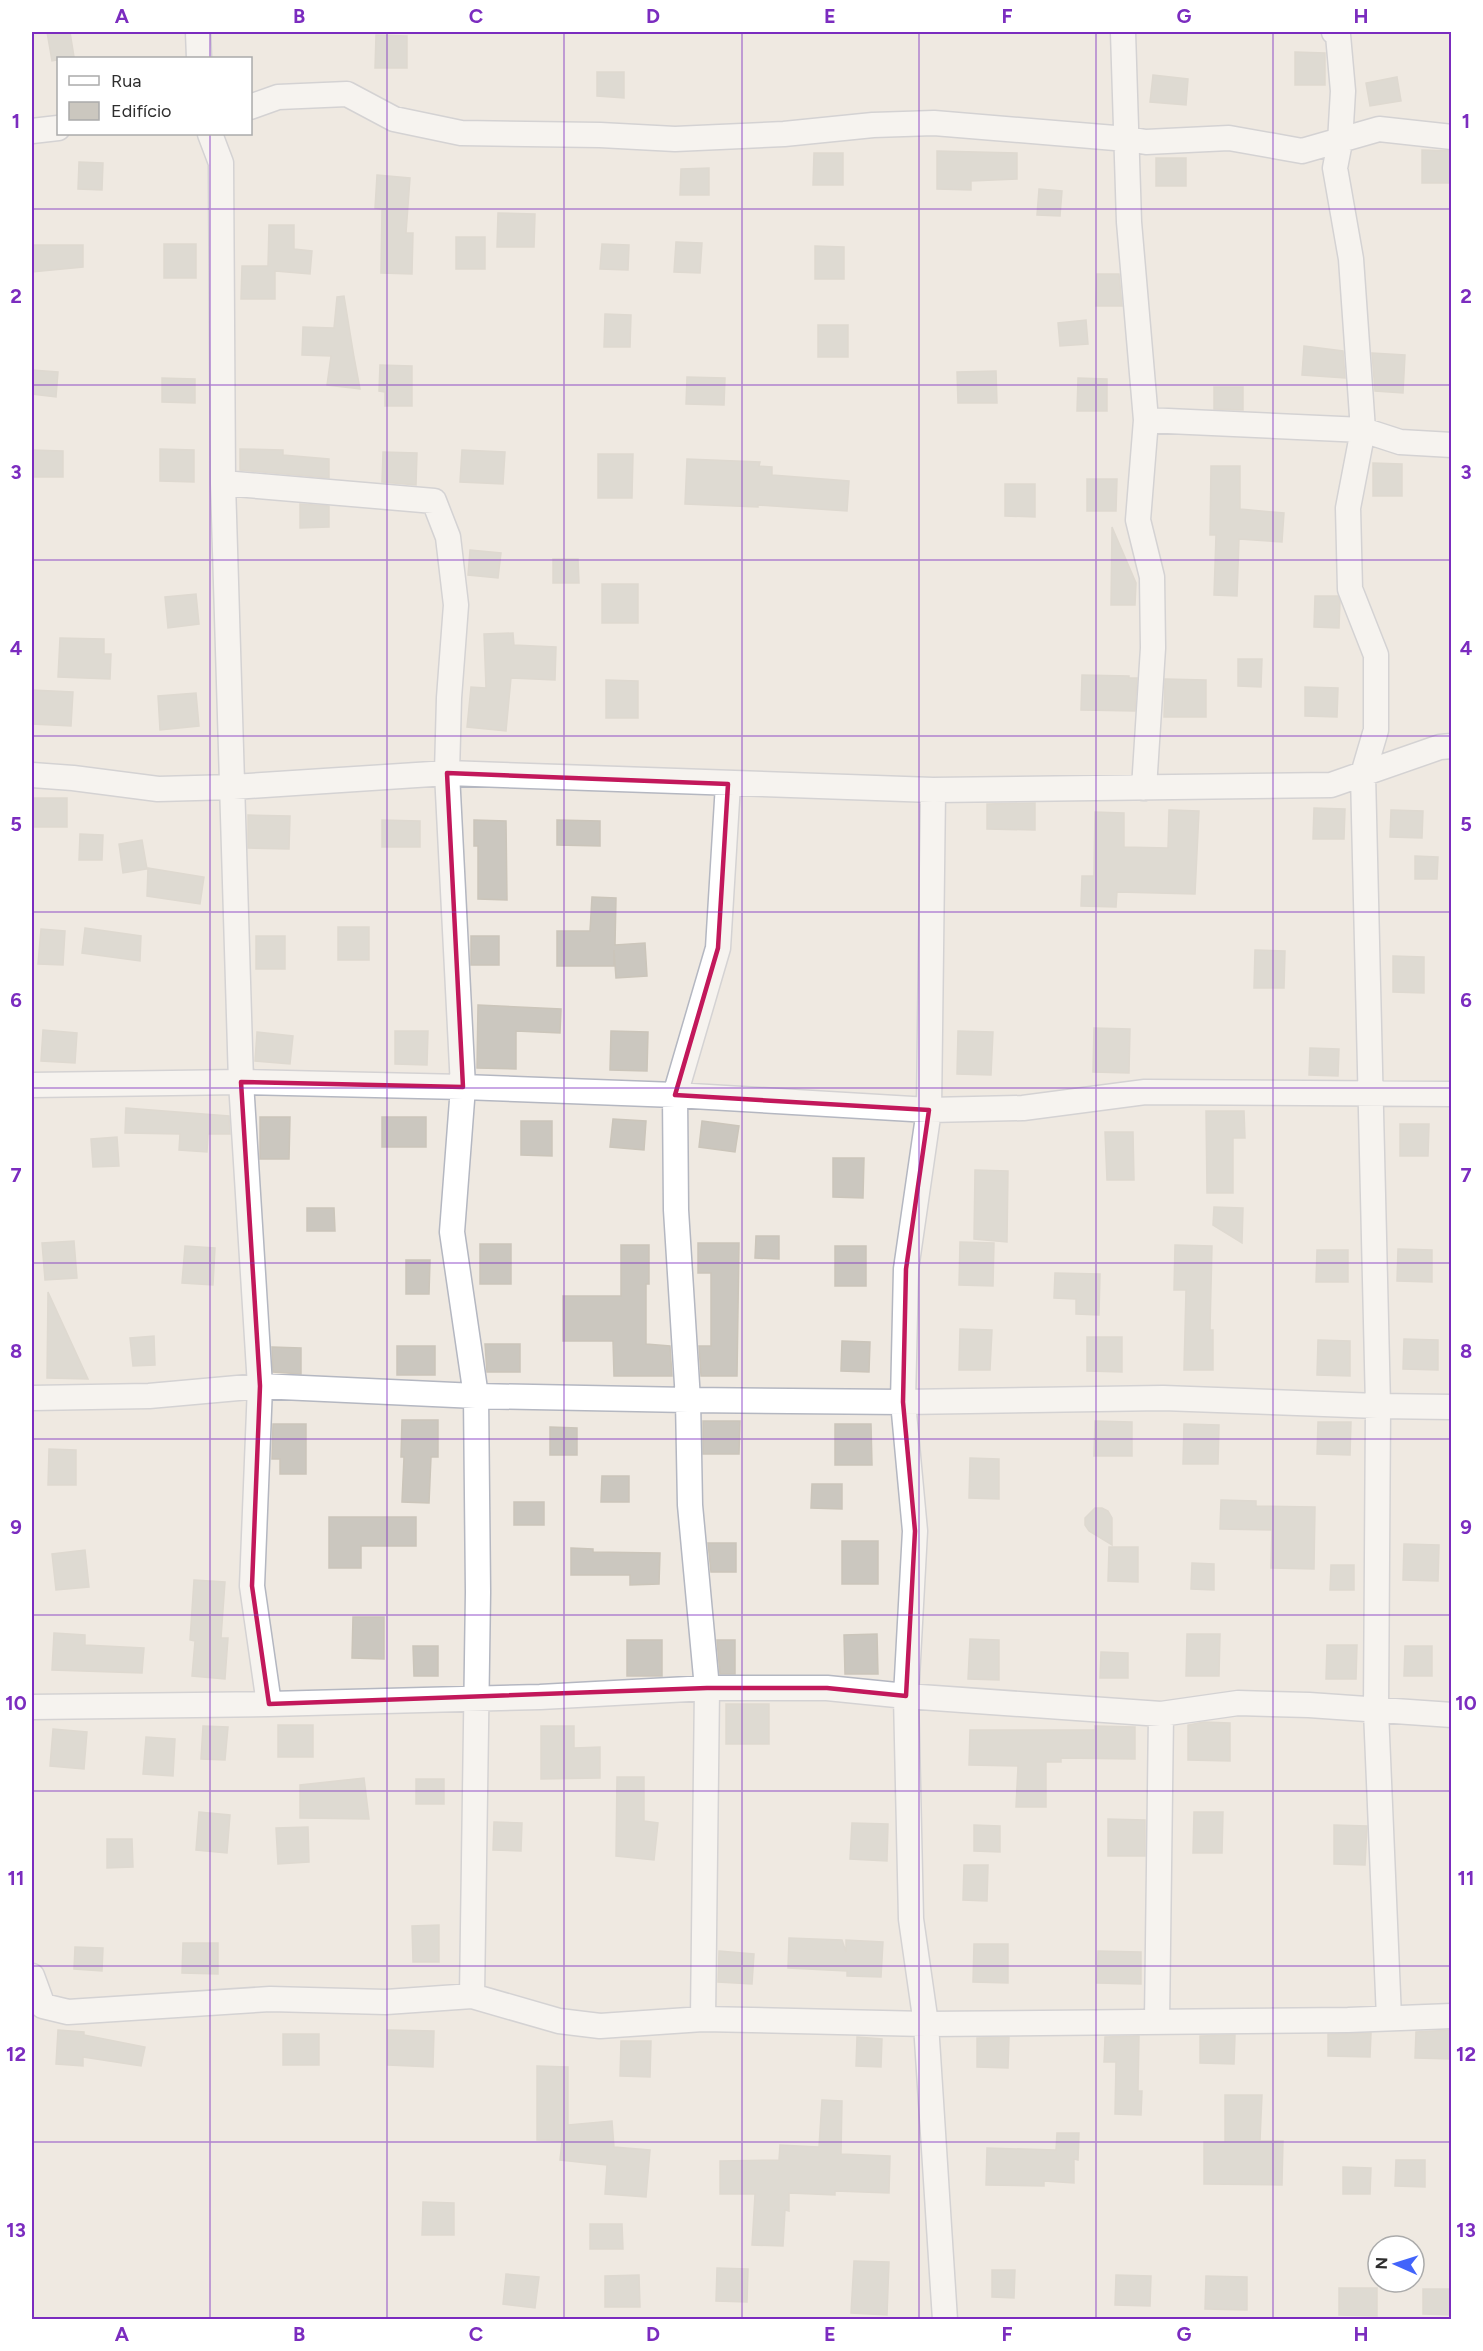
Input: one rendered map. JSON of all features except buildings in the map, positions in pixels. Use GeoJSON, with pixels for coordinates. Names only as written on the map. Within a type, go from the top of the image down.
{"type":"FeatureCollection","features":[{"type":"Feature","properties":{"kind":"street"},"geometry":{"type":"LineString","coordinates":[[198,32],[199,57]]}},
{"type":"Feature","properties":{"kind":"street"},"geometry":{"type":"LineString","coordinates":[[1123,32],[1129,222],[1146,420],[1138,520],[1152,577],[1153,648],[1144,788]]}},
{"type":"Feature","properties":{"kind":"street"},"geometry":{"type":"LineString","coordinates":[[1334,32],[1338,35],[1343,91],[1340,142],[1335,168],[1351,259],[1364,430],[1348,508],[1350,589],[1376,656],[1376,730],[1363,774],[1378,1406],[1376,1711],[1389,2018]]}},
{"type":"Feature","properties":{"kind":"street"},"geometry":{"type":"LineString","coordinates":[[252,106],[278,98],[347,93],[394,119],[461,133],[600,135],[675,139],[934,123],[1146,142],[1229,138],[1302,151],[1379,129],[1452,137]]}},
{"type":"Feature","properties":{"kind":"street"},"geometry":{"type":"LineString","coordinates":[[32,131],[57,128]]}},
{"type":"Feature","properties":{"kind":"street"},"geometry":{"type":"LineString","coordinates":[[210,135],[221,163],[223,483],[241,1082],[260,1386],[252,1586],[269,1704]]}},
{"type":"Feature","properties":{"kind":"street"},"geometry":{"type":"LineString","coordinates":[[1146,420],[1364,430],[1400,442],[1452,445]]}},
{"type":"Feature","properties":{"kind":"street"},"geometry":{"type":"LineString","coordinates":[[223,483],[434,501],[448,537],[456,605],[447,773],[463,1087],[452,1232],[476,1396],[478,1592],[472,1996]]}},
{"type":"Feature","properties":{"kind":"street"},"geometry":{"type":"LineString","coordinates":[[32,775],[158,789],[233,787],[447,773],[933,790],[1331,785],[1440,747],[1452,746]]}},
{"type":"Feature","properties":{"kind":"street"},"geometry":{"type":"LineString","coordinates":[[703,2019],[707,1688],[690,1504],[688,1401],[676,1210],[675,1095],[718,948],[728,784]]}},
{"type":"Feature","properties":{"kind":"street"},"geometry":{"type":"LineString","coordinates":[[933,790],[929,1110],[906,1269],[903,1402],[915,1532],[906,1696],[911,1919],[926,2024],[945,2319]]}},
{"type":"Feature","properties":{"kind":"street"},"geometry":{"type":"LineString","coordinates":[[32,1084],[241,1082],[463,1087],[675,1095],[929,1110],[1023,1108],[1145,1092],[1452,1094]]}},
{"type":"Feature","properties":{"kind":"street"},"geometry":{"type":"LineString","coordinates":[[32,1398],[150,1396],[260,1386],[476,1396],[688,1401],[903,1402],[1163,1398],[1452,1407]]}},
{"type":"Feature","properties":{"kind":"street"},"geometry":{"type":"LineString","coordinates":[[32,1707],[269,1704],[707,1688],[827,1688],[906,1696],[1161,1713],[1238,1703],[1309,1705],[1452,1715]]}},
{"type":"Feature","properties":{"kind":"street"},"geometry":{"type":"LineString","coordinates":[[1157,2021],[1161,1713]]}},
{"type":"Feature","properties":{"kind":"street"},"geometry":{"type":"LineString","coordinates":[[32,1976],[43,2006],[68,2012]]}},
{"type":"Feature","properties":{"kind":"street"},"geometry":{"type":"LineString","coordinates":[[32,2013],[270,1999],[386,2002],[472,1996],[559,2021],[600,2026],[703,2019],[926,2024],[1452,2016]]}},
{"type":"Feature","properties":{"kind":"highlighted area"},"geometry":{"type":"Polygon","coordinates":[[[447,773],[728,784],[718,948],[675,1095],[929,1110],[906,1269],[903,1402],[915,1531],[906,1696],[827,1688],[707,1688],[269,1704],[252,1586],[260,1386],[241,1082],[463,1087],[447,773]]]}}]}
